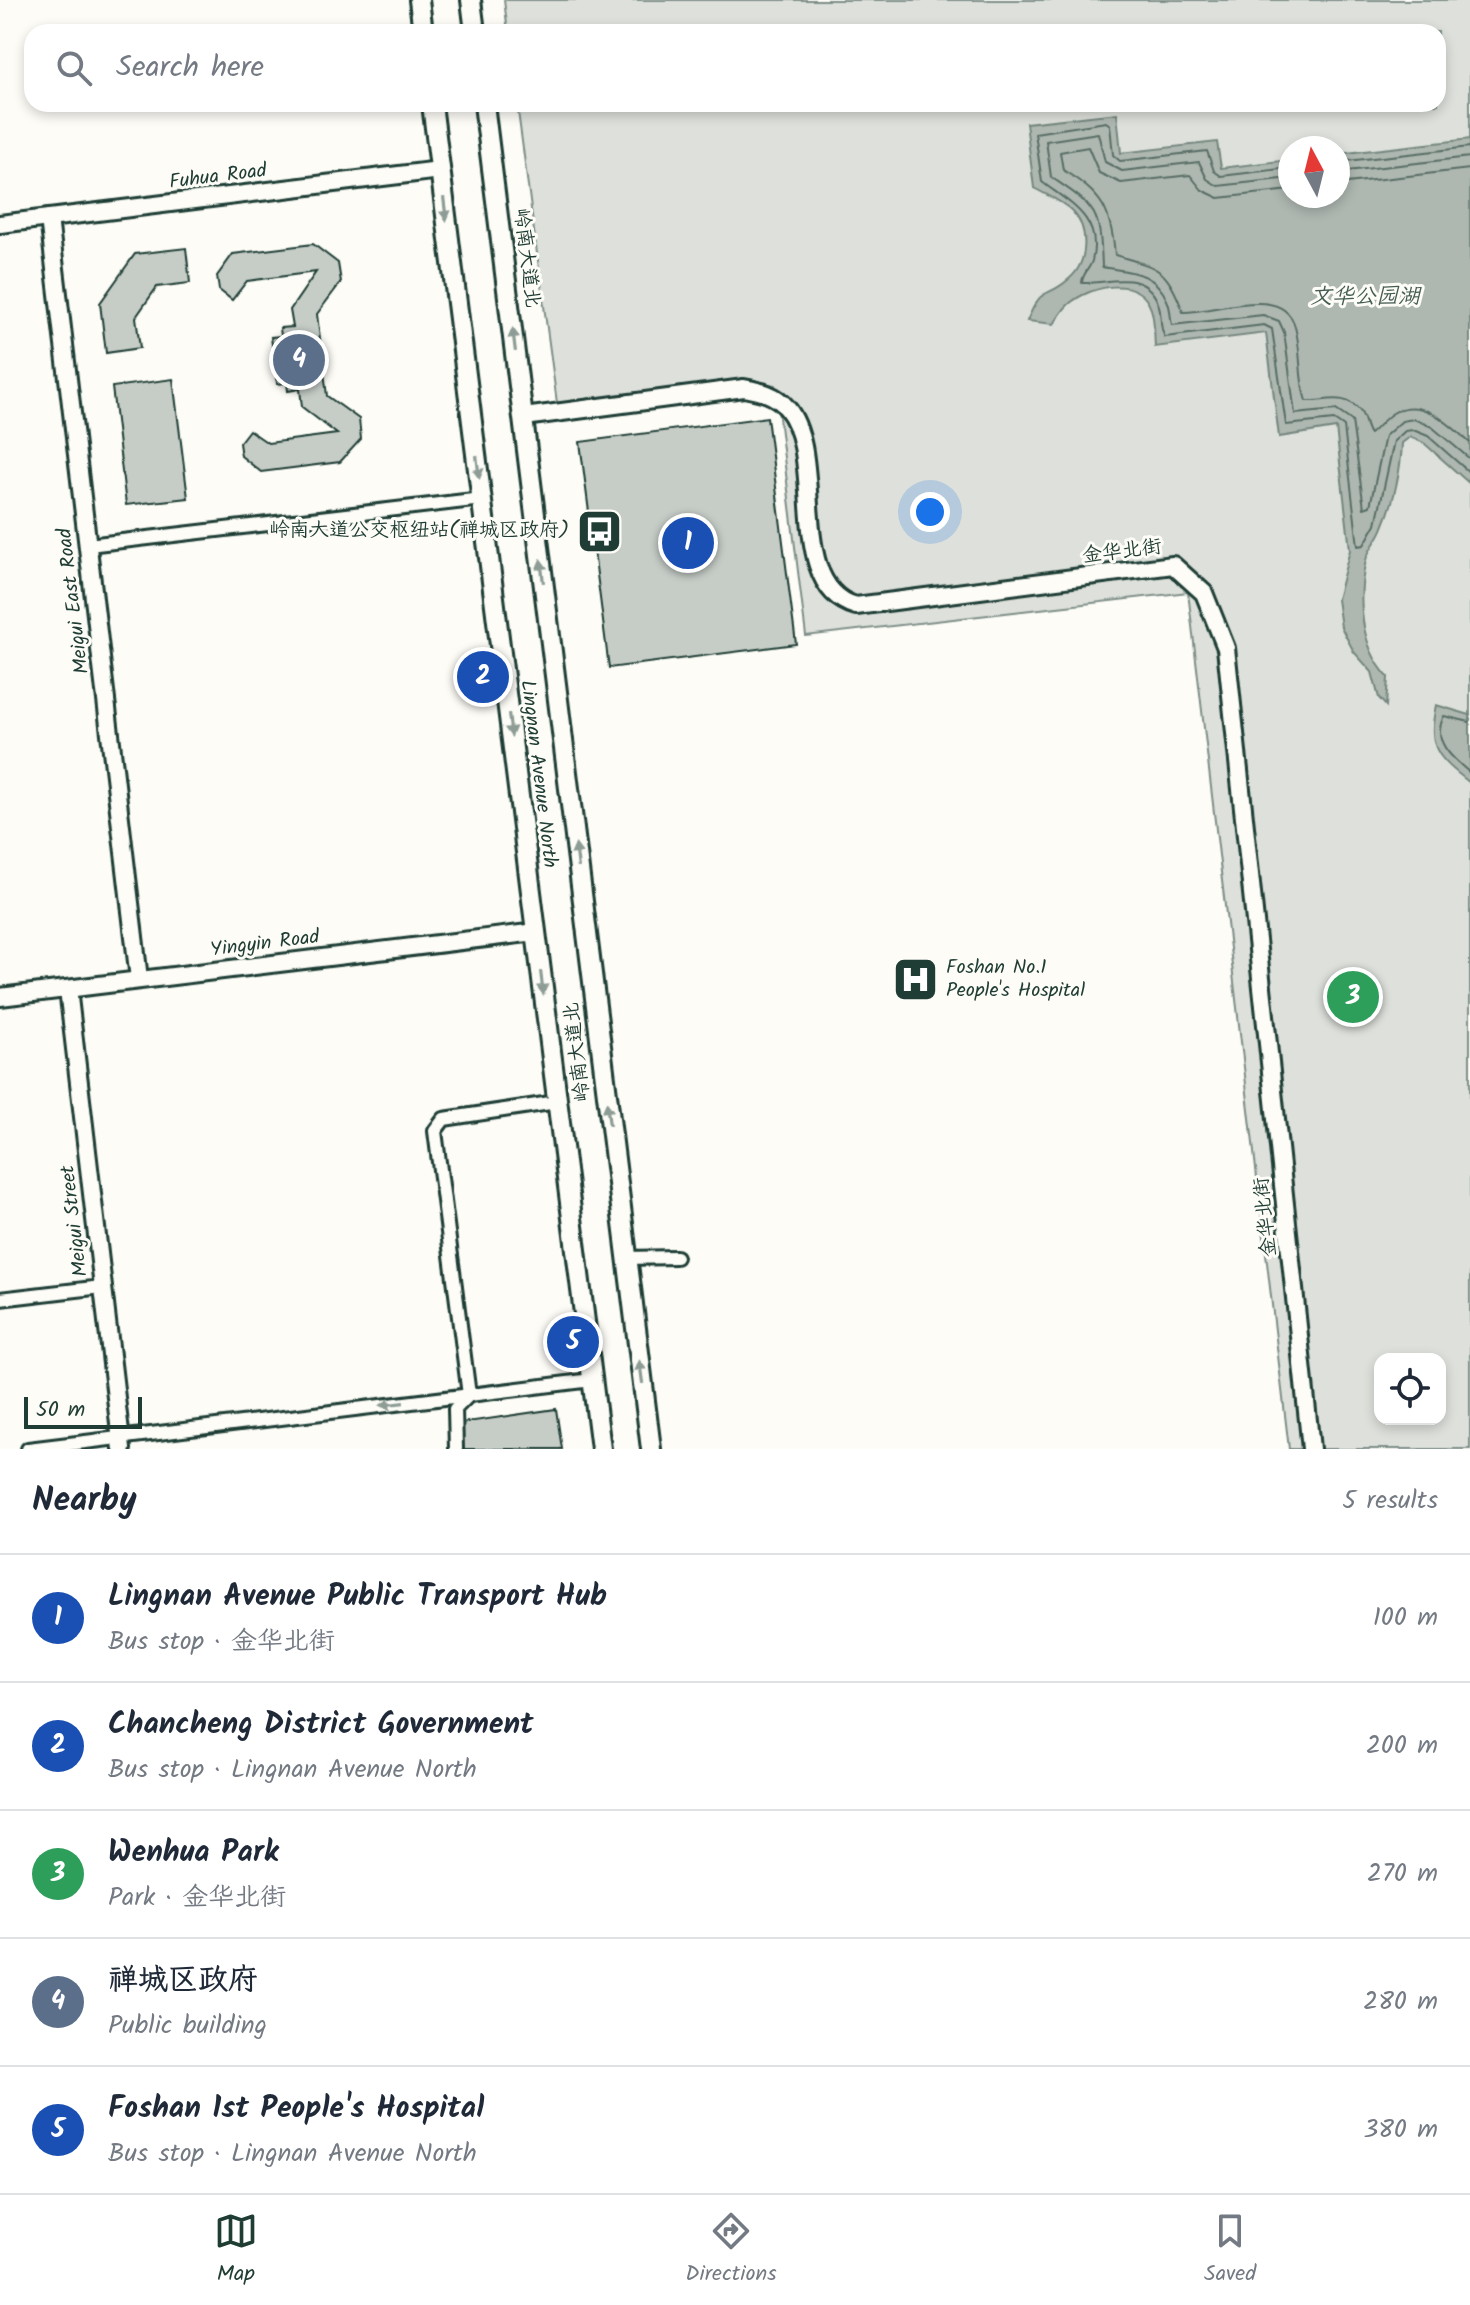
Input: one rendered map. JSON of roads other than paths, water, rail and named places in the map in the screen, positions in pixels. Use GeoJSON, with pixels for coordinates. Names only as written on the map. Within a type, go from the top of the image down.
{"type":"FeatureCollection","features":[{"type":"Feature","properties":{"kind":"main road"},"geometry":{"type":"LineString","coordinates":[[419,0],[422,24]]}},
{"type":"Feature","properties":{"kind":"main road"},"geometry":{"type":"LineString","coordinates":[[471,0],[474,24]]}},
{"type":"Feature","properties":{"kind":"main road","name":"Lingnan Avenue North"},"geometry":{"type":"LineString","coordinates":[[433,112],[601,1449]]}},
{"type":"Feature","properties":{"kind":"main road","name":"岭南大道北"},"geometry":{"type":"LineString","coordinates":[[485,112],[651,1449]]}},
{"type":"Feature","properties":{"kind":"street","name":"Fuhua Road"},"geometry":{"type":"LineString","coordinates":[[0,224],[440,170]]}},
{"type":"Feature","properties":{"kind":"street","name":"Meigui East Road"},"geometry":{"type":"LineString","coordinates":[[49,218],[139,979]]}},
{"type":"Feature","properties":{"kind":"street","name":"金华北街"},"geometry":{"type":"LineString","coordinates":[[524,417],[744,388],[772,396],[789,410],[801,442],[823,579],[842,602],[856,606],[1173,565],[1204,593],[1226,648],[1311,1449]]}},
{"type":"Feature","properties":{"kind":"street"},"geometry":{"type":"LineString","coordinates":[[88,545],[482,499]]}},
{"type":"Feature","properties":{"kind":"street","name":"Yingyin Road"},"geometry":{"type":"LineString","coordinates":[[0,997],[536,932]]}},
{"type":"Feature","properties":{"kind":"street","name":"Meigui Street"},"geometry":{"type":"LineString","coordinates":[[68,989],[121,1443]]}},
{"type":"Feature","properties":{"kind":"street"},"geometry":{"type":"LineString","coordinates":[[469,1395],[435,1152],[435,1131],[444,1119],[557,1102]]}},
{"type":"Feature","properties":{"kind":"street"},"geometry":{"type":"LineString","coordinates":[[626,1258],[676,1257]]}},
{"type":"Feature","properties":{"kind":"street"},"geometry":{"type":"LineString","coordinates":[[0,1299],[102,1287]]}},
{"type":"Feature","properties":{"kind":"street"},"geometry":{"type":"LineString","coordinates":[[28,1449],[121,1443],[592,1380]]}},
{"type":"Feature","properties":{"kind":"street"},"geometry":{"type":"LineString","coordinates":[[456,1449],[455,1409],[469,1395]]}},
{"type":"Feature","properties":{"kind":"water","name":"文华公园湖"},"geometry":{"type":"Polygon","coordinates":[[[1117,113],[1121,153],[1217,142],[1221,168],[1278,161],[1278,208],[1350,208],[1350,153],[1470,139],[1470,484],[1424,443],[1410,437],[1402,443],[1394,496],[1381,531],[1367,556],[1362,591],[1366,637],[1371,652],[1388,677],[1386,706],[1379,698],[1372,672],[1354,652],[1341,627],[1337,599],[1350,550],[1336,428],[1279,437],[1266,333],[1155,347],[1151,309],[1145,298],[1125,287],[1089,292],[1067,306],[1054,324],[1027,321],[1041,297],[1061,286],[1075,272],[1083,255],[1084,236],[1072,211],[1034,188],[1026,123],[1117,113]]]}},
{"type":"Feature","properties":{"kind":"water"},"geometry":{"type":"Polygon","coordinates":[[[1436,705],[1470,715],[1470,783],[1437,750],[1433,732],[1436,705]]]}},
{"type":"Feature","properties":{"kind":"place","name":"禅城区政府"},"geometry":{"type":"Point","coordinates":[299,360]}},
{"type":"Feature","properties":{"kind":"place","name":"岭南大道公交枢纽站(禅城区政府)"},"geometry":{"type":"Point","coordinates":[600,531]}},
{"type":"Feature","properties":{"kind":"place","name":"Lingnan Avenue Public Transport Hub"},"geometry":{"type":"Point","coordinates":[688,543]}},
{"type":"Feature","properties":{"kind":"place","name":"Chancheng District Government"},"geometry":{"type":"Point","coordinates":[483,677]}},
{"type":"Feature","properties":{"kind":"place","name":"Foshan No.1 People's Hospital"},"geometry":{"type":"Point","coordinates":[915,979]}},
{"type":"Feature","properties":{"kind":"place","name":"Wenhua Park"},"geometry":{"type":"Point","coordinates":[1353,997]}},
{"type":"Feature","properties":{"kind":"place","name":"Foshan 1st People's Hospital"},"geometry":{"type":"Point","coordinates":[573,1342]}}]}
